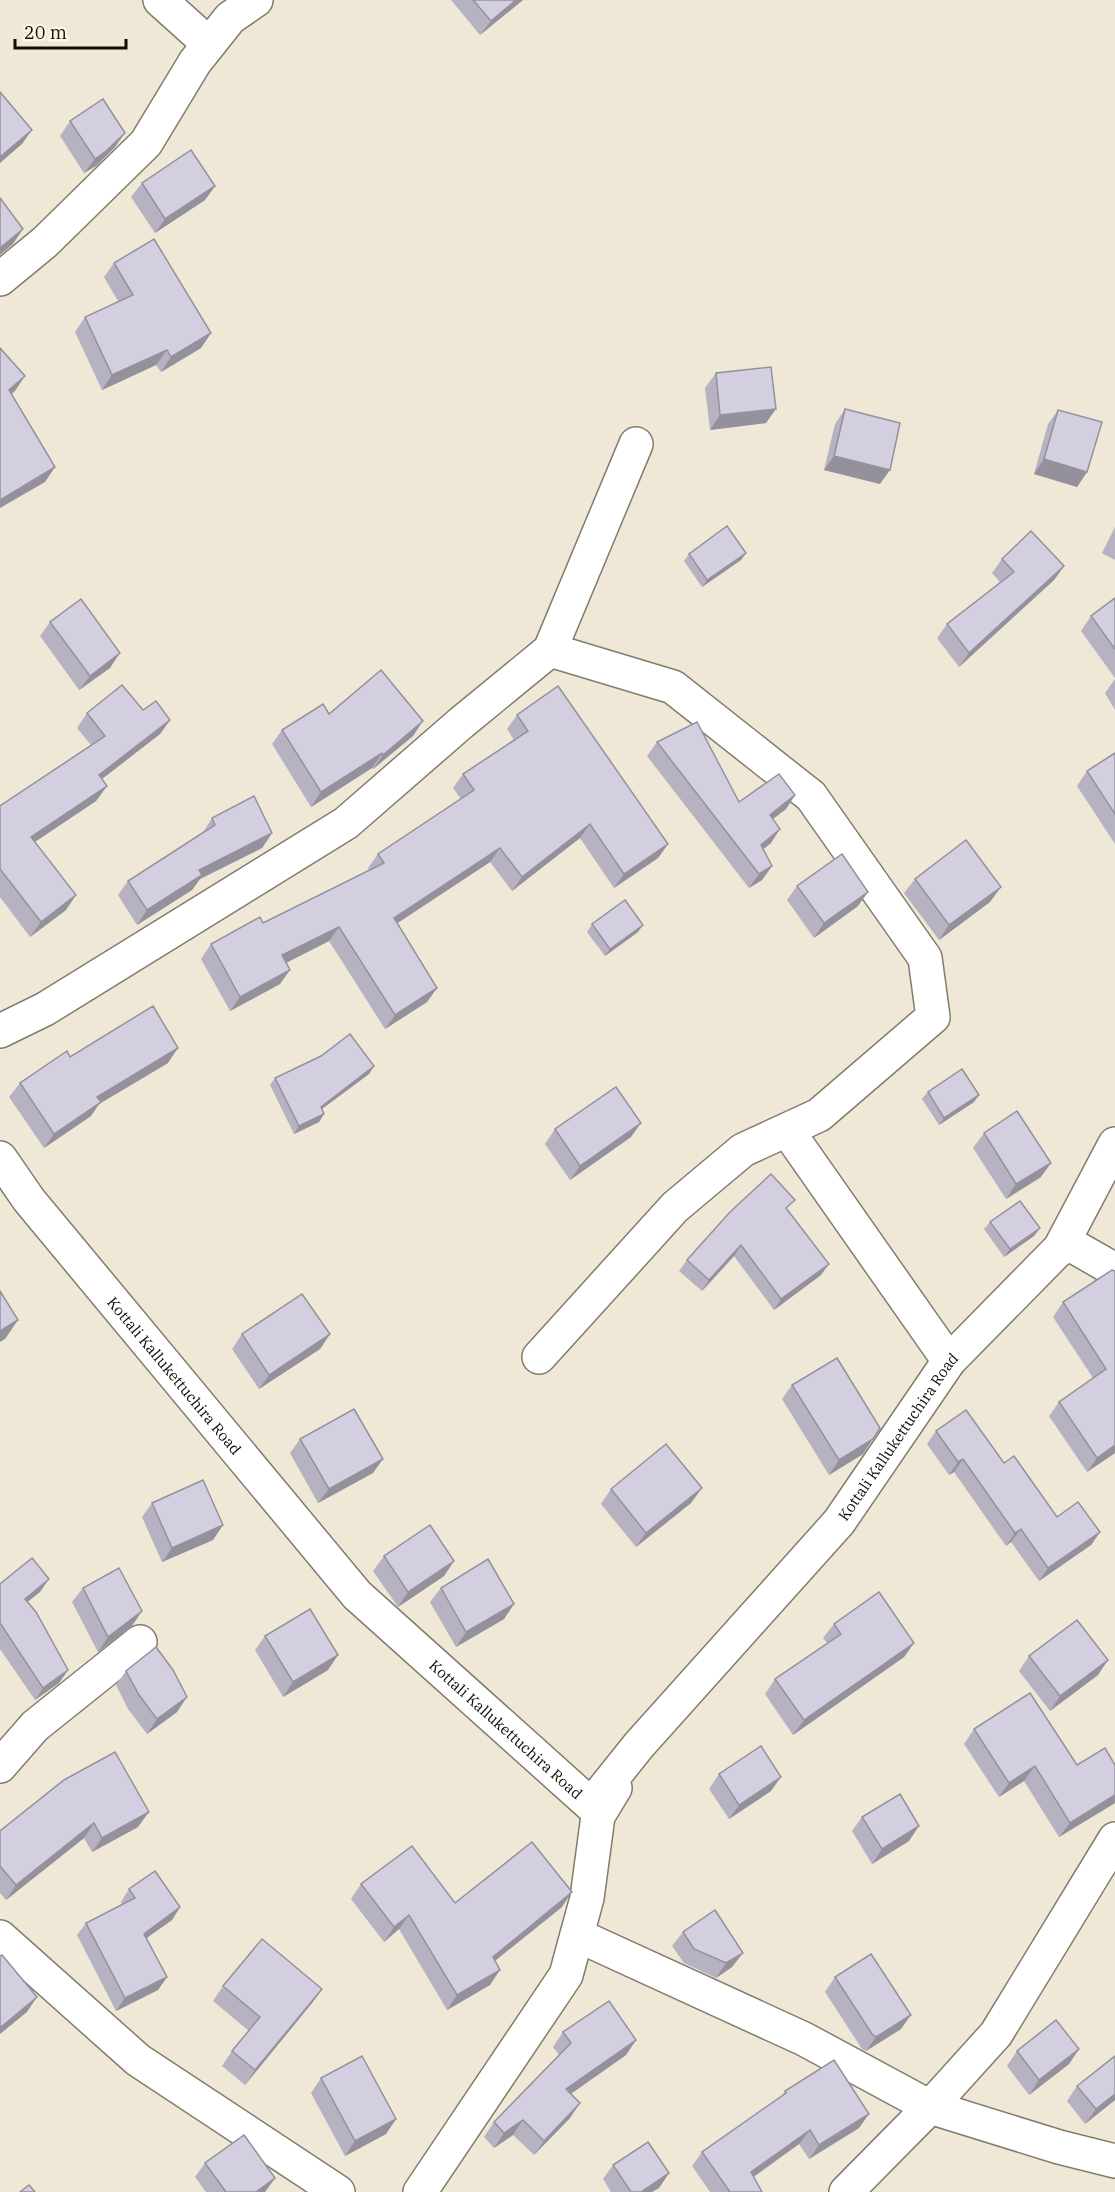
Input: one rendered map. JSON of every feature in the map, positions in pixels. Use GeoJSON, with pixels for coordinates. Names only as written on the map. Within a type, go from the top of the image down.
{"type":"FeatureCollection","features":[{"type":"Feature","properties":{"kind":"street"},"geometry":{"type":"LineString","coordinates":[[160,0],[209,44]]}},
{"type":"Feature","properties":{"kind":"street"},"geometry":{"type":"LineString","coordinates":[[0,279],[45,242],[146,143],[195,62],[230,18],[256,0]]}},
{"type":"Feature","properties":{"kind":"street"},"geometry":{"type":"LineString","coordinates":[[0,1031],[45,1009],[346,823],[461,723],[550,650],[636,444]]}},
{"type":"Feature","properties":{"kind":"street"},"geometry":{"type":"LineString","coordinates":[[539,1357],[675,1207],[742,1150],[819,1114],[933,1017],[925,958],[811,796],[673,687],[550,650]]}},
{"type":"Feature","properties":{"kind":"street"},"geometry":{"type":"LineString","coordinates":[[787,1130],[949,1361]]}},
{"type":"Feature","properties":{"kind":"street","name":"Kottali Kallukettuchira Road"},"geometry":{"type":"LineString","coordinates":[[0,1158],[29,1200],[357,1595],[591,1805],[639,1745],[839,1522],[949,1361],[1059,1250],[1115,1144]]}},
{"type":"Feature","properties":{"kind":"street"},"geometry":{"type":"LineString","coordinates":[[1059,1250],[1066,1242],[1115,1270]]}},
{"type":"Feature","properties":{"kind":"street"},"geometry":{"type":"LineString","coordinates":[[0,1766],[35,1726],[140,1642]]}},
{"type":"Feature","properties":{"kind":"street"},"geometry":{"type":"LineString","coordinates":[[420,2192],[566,1975],[587,1898],[598,1816],[639,1745]]}},
{"type":"Feature","properties":{"kind":"street"},"geometry":{"type":"LineString","coordinates":[[846,2192],[930,2107],[996,2034],[1115,1839]]}},
{"type":"Feature","properties":{"kind":"street"},"geometry":{"type":"LineString","coordinates":[[577,1935],[804,2039],[930,2107],[1059,2147],[1115,2161]]}},
{"type":"Feature","properties":{"kind":"street"},"geometry":{"type":"LineString","coordinates":[[0,1937],[138,2060],[338,2192]]}},
{"type":"Feature","properties":{"kind":"building"},"geometry":{"type":"Polygon","coordinates":[[[473,0],[516,0],[491,21],[473,0]]]}},
{"type":"Feature","properties":{"kind":"building"},"geometry":{"type":"Polygon","coordinates":[[[0,92],[32,130],[0,157],[0,92]]]}},
{"type":"Feature","properties":{"kind":"building"},"geometry":{"type":"Polygon","coordinates":[[[103,99],[125,133],[95,159],[70,121],[103,99]]]}},
{"type":"Feature","properties":{"kind":"building"},"geometry":{"type":"Polygon","coordinates":[[[191,150],[215,186],[165,219],[142,183],[191,150]]]}},
{"type":"Feature","properties":{"kind":"building"},"geometry":{"type":"Polygon","coordinates":[[[0,198],[23,229],[0,248],[0,198]]]}},
{"type":"Feature","properties":{"kind":"building"},"geometry":{"type":"Polygon","coordinates":[[[154,239],[211,333],[171,357],[167,350],[112,375],[85,317],[133,295],[114,263],[154,239]]]}},
{"type":"Feature","properties":{"kind":"building"},"geometry":{"type":"Polygon","coordinates":[[[0,348],[25,376],[9,390],[55,467],[0,500],[0,348]]]}},
{"type":"Feature","properties":{"kind":"building"},"geometry":{"type":"Polygon","coordinates":[[[771,367],[776,409],[720,415],[716,373],[771,367]]]}},
{"type":"Feature","properties":{"kind":"building"},"geometry":{"type":"Polygon","coordinates":[[[845,409],[900,423],[890,470],[834,456],[845,409]]]}},
{"type":"Feature","properties":{"kind":"building"},"geometry":{"type":"Polygon","coordinates":[[[1058,410],[1102,422],[1087,472],[1044,459],[1058,410]]]}},
{"type":"Feature","properties":{"kind":"building"},"geometry":{"type":"Polygon","coordinates":[[[727,526],[746,553],[707,580],[689,554],[727,526]]]}},
{"type":"Feature","properties":{"kind":"building"},"geometry":{"type":"Polygon","coordinates":[[[1031,531],[1064,566],[969,653],[947,624],[1014,572],[1002,559],[1031,531]]]}},
{"type":"Feature","properties":{"kind":"building"},"geometry":{"type":"Polygon","coordinates":[[[1115,598],[1115,649],[1091,616],[1115,598]]]}},
{"type":"Feature","properties":{"kind":"building"},"geometry":{"type":"Polygon","coordinates":[[[81,599],[120,653],[90,676],[50,622],[81,599]]]}},
{"type":"Feature","properties":{"kind":"building"},"geometry":{"type":"Polygon","coordinates":[[[381,670],[423,721],[383,755],[382,753],[321,792],[282,730],[323,704],[329,714],[381,670]]]}},
{"type":"Feature","properties":{"kind":"building"},"geometry":{"type":"Polygon","coordinates":[[[122,685],[143,710],[156,701],[170,720],[99,775],[107,786],[31,837],[76,895],[41,922],[0,869],[0,806],[105,736],[87,713],[122,685]]]}},
{"type":"Feature","properties":{"kind":"building"},"geometry":{"type":"Polygon","coordinates":[[[558,686],[668,844],[624,874],[590,824],[522,877],[500,848],[394,918],[437,988],[395,1015],[339,927],[282,955],[290,970],[240,997],[211,944],[260,917],[263,923],[384,863],[378,854],[474,790],[463,774],[528,731],[517,715],[558,686]]]}},
{"type":"Feature","properties":{"kind":"building"},"geometry":{"type":"Polygon","coordinates":[[[697,722],[739,802],[779,774],[795,795],[770,815],[780,829],[761,845],[772,866],[759,874],[657,742],[697,722]]]}},
{"type":"Feature","properties":{"kind":"building"},"geometry":{"type":"Polygon","coordinates":[[[1115,753],[1115,814],[1087,771],[1115,753]]]}},
{"type":"Feature","properties":{"kind":"building"},"geometry":{"type":"Polygon","coordinates":[[[254,796],[272,833],[199,870],[202,875],[147,910],[128,881],[215,825],[212,818],[254,796]]]}},
{"type":"Feature","properties":{"kind":"building"},"geometry":{"type":"Polygon","coordinates":[[[966,840],[1001,887],[949,925],[915,879],[966,840]]]}},
{"type":"Feature","properties":{"kind":"building"},"geometry":{"type":"Polygon","coordinates":[[[842,854],[868,892],[824,923],[797,886],[842,854]]]}},
{"type":"Feature","properties":{"kind":"building"},"geometry":{"type":"Polygon","coordinates":[[[625,900],[643,925],[610,949],[592,924],[625,900]]]}},
{"type":"Feature","properties":{"kind":"building"},"geometry":{"type":"Polygon","coordinates":[[[153,1006],[178,1048],[97,1097],[101,1102],[54,1134],[20,1083],[67,1051],[70,1057],[153,1006]]]}},
{"type":"Feature","properties":{"kind":"building"},"geometry":{"type":"Polygon","coordinates":[[[350,1034],[374,1066],[321,1107],[324,1114],[299,1126],[275,1078],[321,1056],[350,1034]]]}},
{"type":"Feature","properties":{"kind":"building"},"geometry":{"type":"Polygon","coordinates":[[[962,1069],[979,1095],[944,1118],[928,1092],[962,1069]]]}},
{"type":"Feature","properties":{"kind":"building"},"geometry":{"type":"Polygon","coordinates":[[[616,1087],[641,1123],[580,1166],[555,1129],[616,1087]]]}},
{"type":"Feature","properties":{"kind":"building"},"geometry":{"type":"Polygon","coordinates":[[[1017,1111],[1051,1163],[1016,1184],[984,1133],[1017,1111]]]}},
{"type":"Feature","properties":{"kind":"building"},"geometry":{"type":"Polygon","coordinates":[[[771,1174],[795,1200],[786,1208],[829,1264],[781,1299],[741,1245],[709,1280],[687,1260],[730,1212],[771,1174]]]}},
{"type":"Feature","properties":{"kind":"building"},"geometry":{"type":"Polygon","coordinates":[[[1020,1201],[1040,1228],[1010,1249],[990,1222],[1020,1201]]]}},
{"type":"Feature","properties":{"kind":"building"},"geometry":{"type":"Polygon","coordinates":[[[1112,1270],[1115,1271],[1115,1445],[1097,1458],[1059,1402],[1106,1369],[1063,1302],[1112,1270]]]}},
{"type":"Feature","properties":{"kind":"building"},"geometry":{"type":"Polygon","coordinates":[[[0,1291],[18,1320],[0,1331],[0,1291]]]}},
{"type":"Feature","properties":{"kind":"building"},"geometry":{"type":"Polygon","coordinates":[[[302,1294],[330,1334],[269,1375],[242,1334],[302,1294]]]}},
{"type":"Feature","properties":{"kind":"building"},"geometry":{"type":"Polygon","coordinates":[[[837,1358],[880,1428],[873,1439],[839,1460],[792,1385],[837,1358]]]}},
{"type":"Feature","properties":{"kind":"building"},"geometry":{"type":"Polygon","coordinates":[[[354,1409],[383,1459],[329,1489],[300,1439],[354,1409]]]}},
{"type":"Feature","properties":{"kind":"building"},"geometry":{"type":"Polygon","coordinates":[[[966,1410],[1004,1463],[1014,1456],[1057,1517],[1078,1502],[1100,1532],[1048,1568],[1021,1529],[1015,1533],[963,1459],[958,1462],[936,1431],[966,1410]]]}},
{"type":"Feature","properties":{"kind":"building"},"geometry":{"type":"Polygon","coordinates":[[[666,1444],[702,1488],[646,1533],[611,1489],[666,1444]]]}},
{"type":"Feature","properties":{"kind":"building"},"geometry":{"type":"Polygon","coordinates":[[[203,1480],[223,1525],[172,1548],[152,1503],[203,1480]]]}},
{"type":"Feature","properties":{"kind":"building"},"geometry":{"type":"Polygon","coordinates":[[[430,1525],[454,1561],[408,1592],[384,1556],[430,1525]]]}},
{"type":"Feature","properties":{"kind":"building"},"geometry":{"type":"Polygon","coordinates":[[[32,1558],[49,1579],[25,1599],[36,1612],[68,1670],[43,1688],[0,1623],[0,1584],[32,1558]]]}},
{"type":"Feature","properties":{"kind":"building"},"geometry":{"type":"Polygon","coordinates":[[[488,1559],[514,1604],[466,1632],[441,1588],[488,1559]]]}},
{"type":"Feature","properties":{"kind":"building"},"geometry":{"type":"Polygon","coordinates":[[[119,1568],[142,1611],[108,1637],[83,1588],[119,1568]]]}},
{"type":"Feature","properties":{"kind":"building"},"geometry":{"type":"Polygon","coordinates":[[[879,1592],[914,1643],[804,1720],[775,1679],[841,1634],[834,1624],[879,1592]]]}},
{"type":"Feature","properties":{"kind":"building"},"geometry":{"type":"Polygon","coordinates":[[[310,1609],[338,1655],[293,1682],[265,1636],[310,1609]]]}},
{"type":"Feature","properties":{"kind":"building"},"geometry":{"type":"Polygon","coordinates":[[[1077,1620],[1108,1660],[1060,1696],[1029,1656],[1077,1620]]]}},
{"type":"Feature","properties":{"kind":"building"},"geometry":{"type":"Polygon","coordinates":[[[156,1647],[173,1670],[187,1697],[157,1719],[139,1695],[126,1671],[156,1647]]]}},
{"type":"Feature","properties":{"kind":"building"},"geometry":{"type":"Polygon","coordinates":[[[1030,1693],[1077,1765],[1105,1748],[1115,1765],[1115,1795],[1070,1823],[1035,1766],[1009,1783],[974,1729],[1030,1693]]]}},
{"type":"Feature","properties":{"kind":"building"},"geometry":{"type":"Polygon","coordinates":[[[761,1746],[781,1777],[739,1805],[719,1774],[761,1746]]]}},
{"type":"Feature","properties":{"kind":"building"},"geometry":{"type":"Polygon","coordinates":[[[115,1752],[149,1812],[102,1838],[94,1823],[16,1885],[0,1866],[0,1831],[64,1780],[115,1752]]]}},
{"type":"Feature","properties":{"kind":"building"},"geometry":{"type":"Polygon","coordinates":[[[900,1794],[919,1826],[882,1849],[862,1817],[900,1794]]]}},
{"type":"Feature","properties":{"kind":"building"},"geometry":{"type":"Polygon","coordinates":[[[532,1842],[572,1892],[493,1957],[500,1970],[457,1995],[409,1915],[394,1927],[361,1884],[412,1846],[455,1903],[532,1842]]]}},
{"type":"Feature","properties":{"kind":"building"},"geometry":{"type":"Polygon","coordinates":[[[155,1871],[180,1907],[144,1934],[167,1977],[125,1998],[86,1923],[135,1898],[129,1889],[155,1871]]]}},
{"type":"Feature","properties":{"kind":"building"},"geometry":{"type":"Polygon","coordinates":[[[715,1910],[743,1953],[726,1963],[694,1949],[683,1932],[715,1910]]]}},
{"type":"Feature","properties":{"kind":"building"},"geometry":{"type":"Polygon","coordinates":[[[262,1939],[322,1989],[255,2070],[232,2051],[260,2017],[223,1986],[262,1939]]]}},
{"type":"Feature","properties":{"kind":"building"},"geometry":{"type":"Polygon","coordinates":[[[871,1954],[911,2015],[876,2037],[835,1977],[871,1954]]]}},
{"type":"Feature","properties":{"kind":"building"},"geometry":{"type":"Polygon","coordinates":[[[2,1955],[37,1997],[0,2028],[0,1956],[2,1955]]]}},
{"type":"Feature","properties":{"kind":"building"},"geometry":{"type":"Polygon","coordinates":[[[609,2001],[636,2040],[566,2089],[580,2103],[544,2141],[523,2120],[504,2133],[494,2122],[571,2043],[563,2032],[609,2001]]]}},
{"type":"Feature","properties":{"kind":"building"},"geometry":{"type":"Polygon","coordinates":[[[1056,2020],[1079,2049],[1039,2080],[1017,2051],[1056,2020]]]}},
{"type":"Feature","properties":{"kind":"building"},"geometry":{"type":"Polygon","coordinates":[[[362,2056],[396,2119],[355,2141],[321,2078],[362,2056]]]}},
{"type":"Feature","properties":{"kind":"building"},"geometry":{"type":"Polygon","coordinates":[[[1115,2056],[1115,2094],[1096,2109],[1077,2086],[1115,2056]]]}},
{"type":"Feature","properties":{"kind":"building"},"geometry":{"type":"Polygon","coordinates":[[[834,2060],[869,2114],[819,2145],[810,2130],[751,2172],[762,2192],[730,2192],[702,2152],[786,2093],[785,2091],[834,2060]]]}},
{"type":"Feature","properties":{"kind":"building"},"geometry":{"type":"Polygon","coordinates":[[[244,2135],[275,2178],[256,2192],[226,2192],[205,2163],[244,2135]]]}},
{"type":"Feature","properties":{"kind":"building"},"geometry":{"type":"Polygon","coordinates":[[[648,2142],[669,2173],[641,2192],[631,2192],[613,2165],[648,2142]]]}},
{"type":"Feature","properties":{"kind":"building"},"geometry":{"type":"Polygon","coordinates":[[[29,2185],[35,2192],[20,2192],[29,2185]]]}}]}
